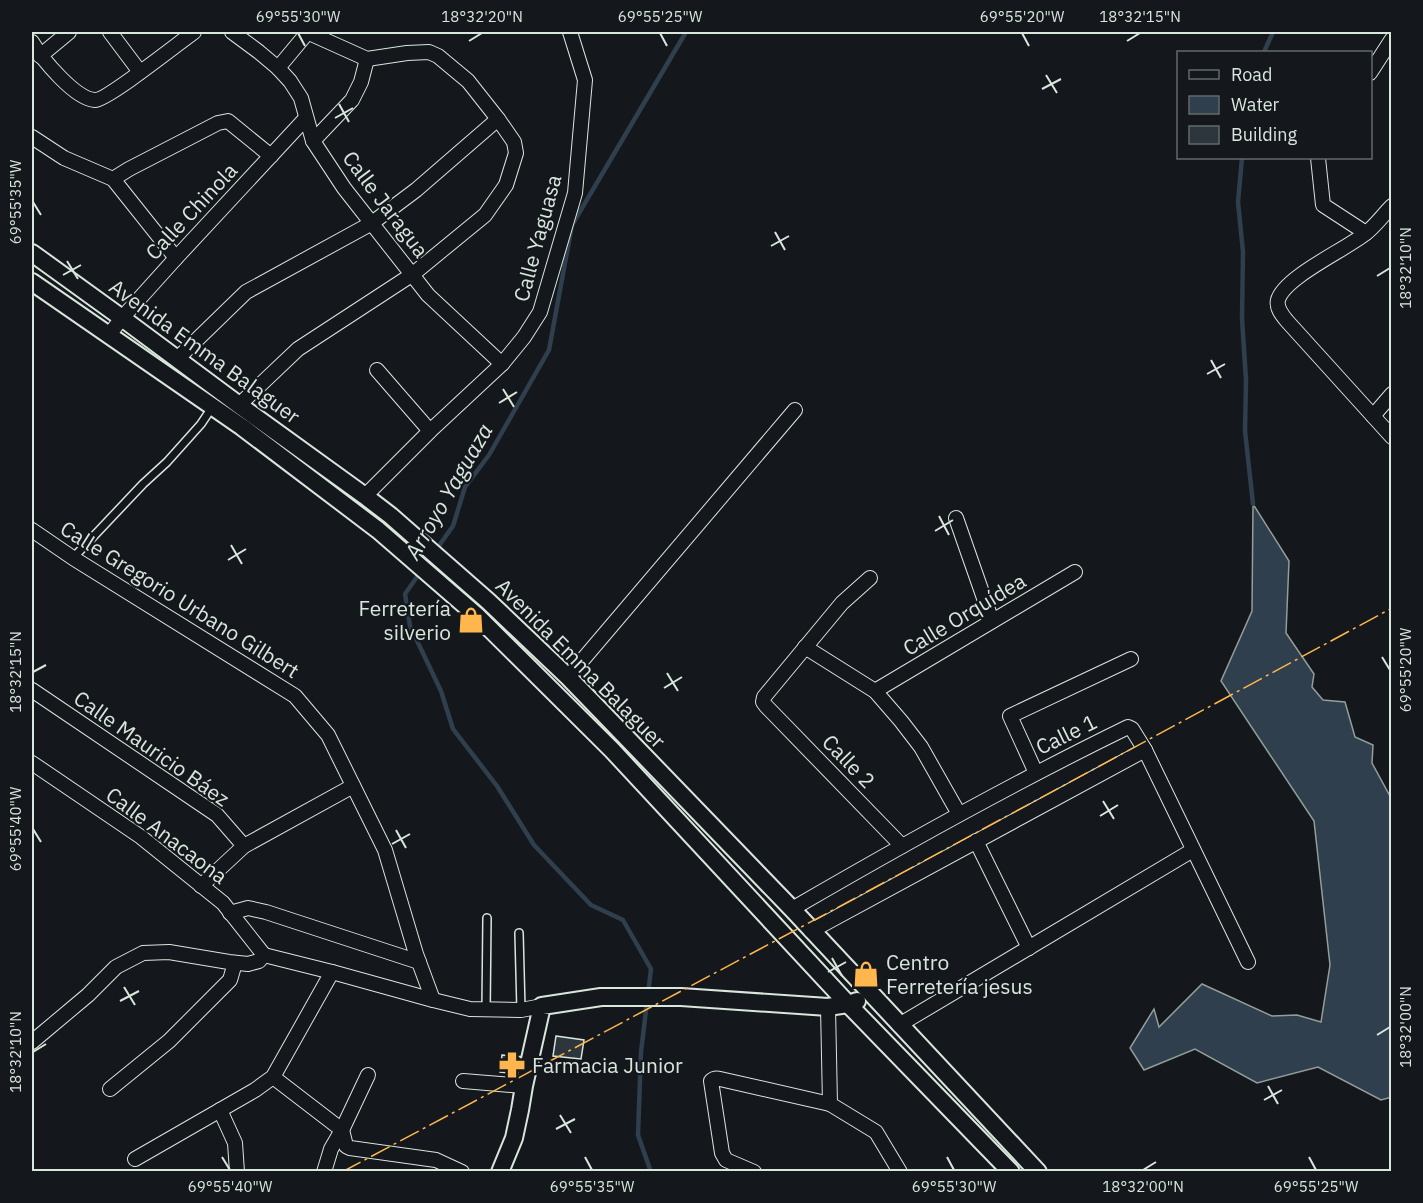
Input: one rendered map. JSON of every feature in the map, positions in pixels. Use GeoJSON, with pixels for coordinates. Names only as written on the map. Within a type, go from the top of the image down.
{"type":"FeatureCollection","features":[{"type":"Feature","properties":{"kind":"street"},"geometry":{"type":"LineString","coordinates":[[40,56],[69,32]]}},
{"type":"Feature","properties":{"kind":"street"},"geometry":{"type":"LineString","coordinates":[[110,32],[140,72]]}},
{"type":"Feature","properties":{"kind":"street"},"geometry":{"type":"LineString","coordinates":[[32,42],[40,56],[71,88],[87,98],[97,100],[194,32]]}},
{"type":"Feature","properties":{"kind":"street","name":"Calle Jaragua"},"geometry":{"type":"LineString","coordinates":[[232,32],[278,68],[290,81],[301,98],[313,141],[344,188],[428,295],[502,364]]}},
{"type":"Feature","properties":{"kind":"street"},"geometry":{"type":"LineString","coordinates":[[239,405],[298,349],[413,274],[485,215],[506,185],[516,153],[514,142],[468,81],[438,56],[429,52],[367,59],[308,32],[278,68]]}},
{"type":"Feature","properties":{"kind":"street","name":"Calle Yaguasa"},"geometry":{"type":"LineString","coordinates":[[365,496],[502,364],[524,337],[540,312],[575,193],[585,80],[570,32]]}},
{"type":"Feature","properties":{"kind":"street"},"geometry":{"type":"LineString","coordinates":[[1372,71],[1392,39]]}},
{"type":"Feature","properties":{"kind":"street"},"geometry":{"type":"LineString","coordinates":[[313,141],[352,100],[361,82],[367,59]]}},
{"type":"Feature","properties":{"kind":"street","name":"Calle Chinola"},"geometry":{"type":"LineString","coordinates":[[109,335],[176,258],[306,118]]}},
{"type":"Feature","properties":{"kind":"street"},"geometry":{"type":"LineString","coordinates":[[177,359],[246,292],[372,223],[498,119]]}},
{"type":"Feature","properties":{"kind":"street"},"geometry":{"type":"LineString","coordinates":[[113,179],[208,128],[228,121],[271,156]]}},
{"type":"Feature","properties":{"kind":"street"},"geometry":{"type":"LineString","coordinates":[[32,137],[64,158],[113,179],[176,258]]}},
{"type":"Feature","properties":{"kind":"street"},"geometry":{"type":"LineString","coordinates":[[1318,159],[1323,205],[1366,233]]}},
{"type":"Feature","properties":{"kind":"street"},"geometry":{"type":"LineString","coordinates":[[1392,206],[1366,233],[1298,277],[1282,292],[1277,302],[1287,321],[1392,437]]}},
{"type":"Feature","properties":{"kind":"street","name":"Avenida Emma Balaguer"},"geometry":{"type":"LineString","coordinates":[[32,253],[365,496],[488,601],[568,677],[792,909],[1038,1172]]}},
{"type":"Feature","properties":{"kind":"street","name":"Avenida Emma Balaguer"},"geometry":{"type":"LineString","coordinates":[[32,282],[213,406],[378,530],[476,615],[612,750],[848,1004],[1011,1172]]}},
{"type":"Feature","properties":{"kind":"street"},"geometry":{"type":"LineString","coordinates":[[377,370],[430,431]]}},
{"type":"Feature","properties":{"kind":"street"},"geometry":{"type":"LineString","coordinates":[[1373,416],[1392,394]]}},
{"type":"Feature","properties":{"kind":"street"},"geometry":{"type":"LineString","coordinates":[[568,677],[795,410]]}},
{"type":"Feature","properties":{"kind":"street"},"geometry":{"type":"LineString","coordinates":[[956,518],[992,621]]}},
{"type":"Feature","properties":{"kind":"street","name":"Calle Gregorio Urbano Gilbert"},"geometry":{"type":"LineString","coordinates":[[32,530],[295,696],[328,735],[385,850],[433,1000]]}},
{"type":"Feature","properties":{"kind":"street","name":"Calle Orquídea"},"geometry":{"type":"LineString","coordinates":[[875,691],[1075,572]]}},
{"type":"Feature","properties":{"kind":"street"},"geometry":{"type":"LineString","coordinates":[[870,578],[842,603],[805,646],[875,691],[902,721],[921,747],[959,814]]}},
{"type":"Feature","properties":{"kind":"street","name":"Calle 2"},"geometry":{"type":"LineString","coordinates":[[805,646],[764,697],[764,702],[902,846]]}},
{"type":"Feature","properties":{"kind":"street"},"geometry":{"type":"LineString","coordinates":[[1036,773],[1010,716],[1131,660]]}},
{"type":"Feature","properties":{"kind":"street","name":"Calle Mauricio Báez"},"geometry":{"type":"LineString","coordinates":[[32,690],[217,815],[244,846]]}},
{"type":"Feature","properties":{"kind":"street","name":"Calle 1"},"geometry":{"type":"LineString","coordinates":[[792,909],[959,814],[1128,727],[1132,729],[1145,750],[1248,962]]}},
{"type":"Feature","properties":{"kind":"street"},"geometry":{"type":"LineString","coordinates":[[612,750],[625,736]]}},
{"type":"Feature","properties":{"kind":"street"},"geometry":{"type":"LineString","coordinates":[[812,931],[1145,750]]}},
{"type":"Feature","properties":{"kind":"street","name":"Calle Anacaona"},"geometry":{"type":"LineString","coordinates":[[32,764],[141,837],[222,903],[264,955]]}},
{"type":"Feature","properties":{"kind":"street"},"geometry":{"type":"LineString","coordinates":[[201,886],[244,846],[353,786]]}},
{"type":"Feature","properties":{"kind":"street"},"geometry":{"type":"LineString","coordinates":[[976,841],[1029,948]]}},
{"type":"Feature","properties":{"kind":"street"},"geometry":{"type":"LineString","coordinates":[[899,1025],[1193,850]]}},
{"type":"Feature","properties":{"kind":"street"},"geometry":{"type":"LineString","coordinates":[[230,913],[248,908],[267,912],[419,962]]}},
{"type":"Feature","properties":{"kind":"street"},"geometry":{"type":"LineString","coordinates":[[32,1042],[88,995],[116,967],[143,953],[169,952],[248,964],[259,962],[264,955],[433,1000],[470,1009],[486,1010],[521,1010],[601,997],[681,997],[828,1007],[848,1004],[871,995]]}},
{"type":"Feature","properties":{"kind":"street"},"geometry":{"type":"LineString","coordinates":[[110,1089],[169,1041],[230,980],[235,963]]}},
{"type":"Feature","properties":{"kind":"street"},"geometry":{"type":"LineString","coordinates":[[135,1159],[255,1090],[273,1077],[332,972]]}},
{"type":"Feature","properties":{"kind":"street"},"geometry":{"type":"LineString","coordinates":[[500,1172],[514,1138],[543,1006]]}},
{"type":"Feature","properties":{"kind":"street"},"geometry":{"type":"LineString","coordinates":[[828,1007],[830,1104]]}},
{"type":"Feature","properties":{"kind":"street"},"geometry":{"type":"LineString","coordinates":[[324,1172],[331,1149],[368,1075]]}},
{"type":"Feature","properties":{"kind":"street"},"geometry":{"type":"LineString","coordinates":[[273,1077],[342,1130],[346,1146],[436,1160],[462,1172]]}},
{"type":"Feature","properties":{"kind":"street"},"geometry":{"type":"LineString","coordinates":[[754,1172],[726,1160],[722,1153],[711,1082],[713,1079],[830,1104],[876,1132],[900,1172]]}},
{"type":"Feature","properties":{"kind":"street"},"geometry":{"type":"LineString","coordinates":[[463,1081],[524,1086]]}},
{"type":"Feature","properties":{"kind":"street"},"geometry":{"type":"LineString","coordinates":[[220,1110],[235,1143],[237,1172]]}},
{"type":"Feature","properties":{"kind":"lane"},"geometry":{"type":"LineString","coordinates":[[73,558],[167,462],[201,424],[213,406]]}},
{"type":"Feature","properties":{"kind":"lane"},"geometry":{"type":"LineString","coordinates":[[486,918],[486,1010]]}},
{"type":"Feature","properties":{"kind":"lane"},"geometry":{"type":"LineString","coordinates":[[519,933],[521,1010]]}},
{"type":"Feature","properties":{"kind":"water"},"geometry":{"type":"Polygon","coordinates":[[[1253,504],[1289,561],[1286,633],[1314,674],[1312,687],[1323,700],[1345,702],[1355,737],[1373,745],[1372,763],[1391,798],[1392,1097],[1381,1100],[1318,1067],[1257,1083],[1195,1049],[1144,1070],[1130,1048],[1154,1009],[1159,1027],[1202,984],[1272,1016],[1297,1015],[1321,1022],[1330,965],[1314,821],[1221,681],[1252,611],[1253,504]]]}},
{"type":"Feature","properties":{"kind":"building"},"geometry":{"type":"Polygon","coordinates":[[[556,1036],[584,1040],[581,1059],[553,1056],[556,1036]]]}},
{"type":"Feature","properties":{"kind":"building","name":"Farmacia Junior"},"geometry":{"type":"Polygon","coordinates":[[[502,1055],[524,1057],[522,1074],[500,1072],[502,1055]]]}},
{"type":"Feature","properties":{"kind":"waterway","name":"Arroyo Yaguaza"},"geometry":{"type":"LineString","coordinates":[[436,550],[453,526],[465,487],[489,455],[549,350],[572,225],[686,32]]}},
{"type":"Feature","properties":{"kind":"waterway"},"geometry":{"type":"LineString","coordinates":[[1264,51],[1273,32]]}},
{"type":"Feature","properties":{"kind":"waterway"},"geometry":{"type":"LineString","coordinates":[[1242,159],[1238,202],[1243,252],[1245,431],[1253,504]]}},
{"type":"Feature","properties":{"kind":"waterway","name":"Arroyo Yaguaza"},"geometry":{"type":"LineString","coordinates":[[431,557],[405,594],[410,626],[441,691],[453,729],[497,786],[534,845],[591,905],[623,920],[651,969],[641,1052],[638,1135],[651,1172]]}},
{"type":"Feature","properties":{"kind":"power"},"geometry":{"type":"LineString","coordinates":[[342,1172],[1392,608]]}},
{"type":"Feature","properties":{"kind":"place","name":"Ferretería silverio"},"geometry":{"type":"Point","coordinates":[471,620]}},
{"type":"Feature","properties":{"kind":"place","name":"Centro Ferretería jesus"},"geometry":{"type":"Point","coordinates":[866,974]}},
{"type":"Feature","properties":{"kind":"place","name":"Farmacia Junior"},"geometry":{"type":"Point","coordinates":[512,1065]}}]}
